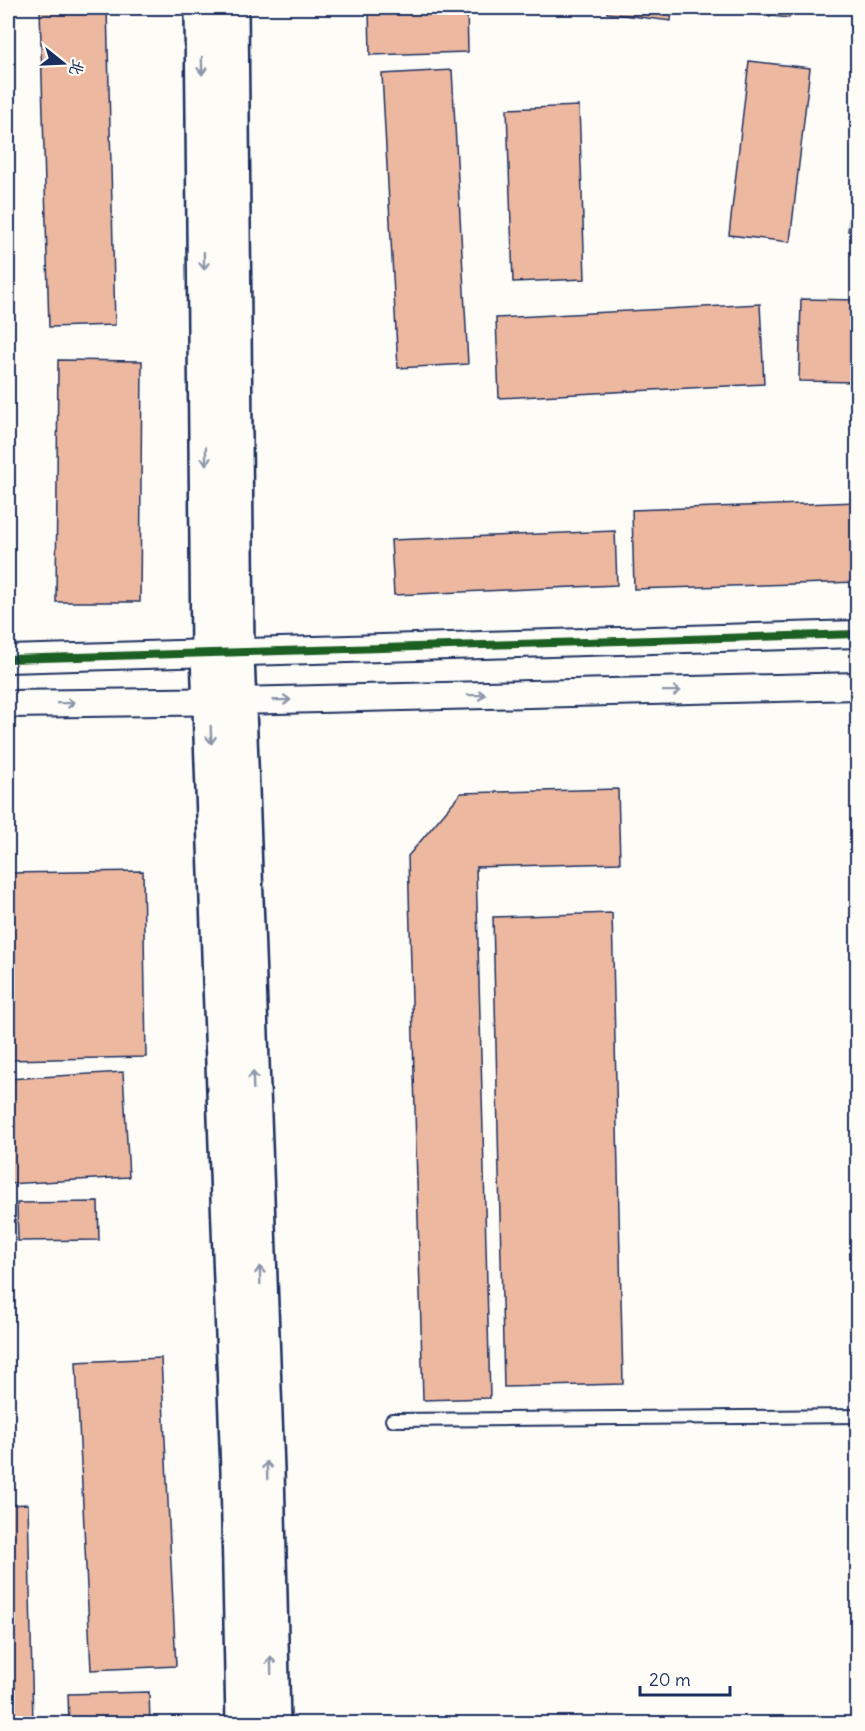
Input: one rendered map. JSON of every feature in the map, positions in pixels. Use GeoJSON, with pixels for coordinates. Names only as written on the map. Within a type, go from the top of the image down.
{"type":"FeatureCollection","features":[{"type":"Feature","properties":{"kind":"main road"},"geometry":{"type":"LineString","coordinates":[[202,8],[222,654],[267,1470],[273,1724]]}},
{"type":"Feature","properties":{"kind":"main road"},"geometry":{"type":"LineString","coordinates":[[222,654],[231,8]]}},
{"type":"Feature","properties":{"kind":"main road"},"geometry":{"type":"LineString","coordinates":[[224,701],[243,1724]]}},
{"type":"Feature","properties":{"kind":"street"},"geometry":{"type":"LineString","coordinates":[[8,660],[858,634]]}},
{"type":"Feature","properties":{"kind":"street"},"geometry":{"type":"LineString","coordinates":[[8,704],[858,686]]}},
{"type":"Feature","properties":{"kind":"lane"},"geometry":{"type":"LineString","coordinates":[[392,1420],[858,1416]]}},
{"type":"Feature","properties":{"kind":"building"},"geometry":{"type":"Polygon","coordinates":[[[40,8],[107,8],[115,325],[49,327],[40,8]]]}},
{"type":"Feature","properties":{"kind":"building"},"geometry":{"type":"Polygon","coordinates":[[[369,8],[467,8],[468,52],[370,55],[369,8]]]}},
{"type":"Feature","properties":{"kind":"building"},"geometry":{"type":"Polygon","coordinates":[[[607,8],[672,8],[671,21],[607,13],[607,8]]]}},
{"type":"Feature","properties":{"kind":"building"},"geometry":{"type":"Polygon","coordinates":[[[736,8],[790,8],[789,18],[735,12],[736,8]]]}},
{"type":"Feature","properties":{"kind":"building"},"geometry":{"type":"Polygon","coordinates":[[[749,61],[810,68],[790,242],[729,235],[749,61]]]}},
{"type":"Feature","properties":{"kind":"building"},"geometry":{"type":"Polygon","coordinates":[[[452,70],[468,364],[398,368],[382,74],[452,70]]]}},
{"type":"Feature","properties":{"kind":"building"},"geometry":{"type":"Polygon","coordinates":[[[579,106],[585,279],[513,282],[507,109],[579,106]]]}},
{"type":"Feature","properties":{"kind":"building"},"geometry":{"type":"Polygon","coordinates":[[[858,146],[858,232],[848,231],[858,146]]]}},
{"type":"Feature","properties":{"kind":"building"},"geometry":{"type":"Polygon","coordinates":[[[801,299],[858,300],[858,382],[799,381],[801,299]]]}},
{"type":"Feature","properties":{"kind":"building"},"geometry":{"type":"Polygon","coordinates":[[[760,304],[764,384],[499,398],[496,318],[760,304]]]}},
{"type":"Feature","properties":{"kind":"building"},"geometry":{"type":"Polygon","coordinates":[[[58,360],[142,361],[140,602],[56,602],[58,360]]]}},
{"type":"Feature","properties":{"kind":"building"},"geometry":{"type":"Polygon","coordinates":[[[858,502],[858,582],[634,589],[632,510],[858,502]]]}},
{"type":"Feature","properties":{"kind":"building"},"geometry":{"type":"Polygon","coordinates":[[[615,531],[617,585],[394,595],[391,540],[615,531]]]}},
{"type":"Feature","properties":{"kind":"building"},"geometry":{"type":"Polygon","coordinates":[[[618,789],[620,863],[476,867],[490,1398],[423,1400],[408,856],[461,793],[618,789]]]}},
{"type":"Feature","properties":{"kind":"building"},"geometry":{"type":"Polygon","coordinates":[[[143,871],[146,1057],[8,1060],[8,873],[143,871]]]}},
{"type":"Feature","properties":{"kind":"building"},"geometry":{"type":"Polygon","coordinates":[[[612,913],[623,1384],[504,1387],[493,917],[612,913]]]}},
{"type":"Feature","properties":{"kind":"building"},"geometry":{"type":"Polygon","coordinates":[[[123,1072],[129,1177],[8,1184],[8,1079],[123,1072]]]}},
{"type":"Feature","properties":{"kind":"building"},"geometry":{"type":"Polygon","coordinates":[[[98,1202],[99,1240],[18,1241],[17,1203],[98,1202]]]}},
{"type":"Feature","properties":{"kind":"building"},"geometry":{"type":"Polygon","coordinates":[[[161,1358],[176,1666],[91,1670],[76,1362],[161,1358]]]}},
{"type":"Feature","properties":{"kind":"building"},"geometry":{"type":"Polygon","coordinates":[[[28,1504],[33,1724],[8,1724],[8,1505],[28,1504]]]}},
{"type":"Feature","properties":{"kind":"building"},"geometry":{"type":"Polygon","coordinates":[[[149,1692],[150,1724],[69,1724],[68,1694],[149,1692]]]}},
{"type":"Feature","properties":{"kind":"cycle path"},"geometry":{"type":"LineString","coordinates":[[8,659],[858,634]]}}]}
